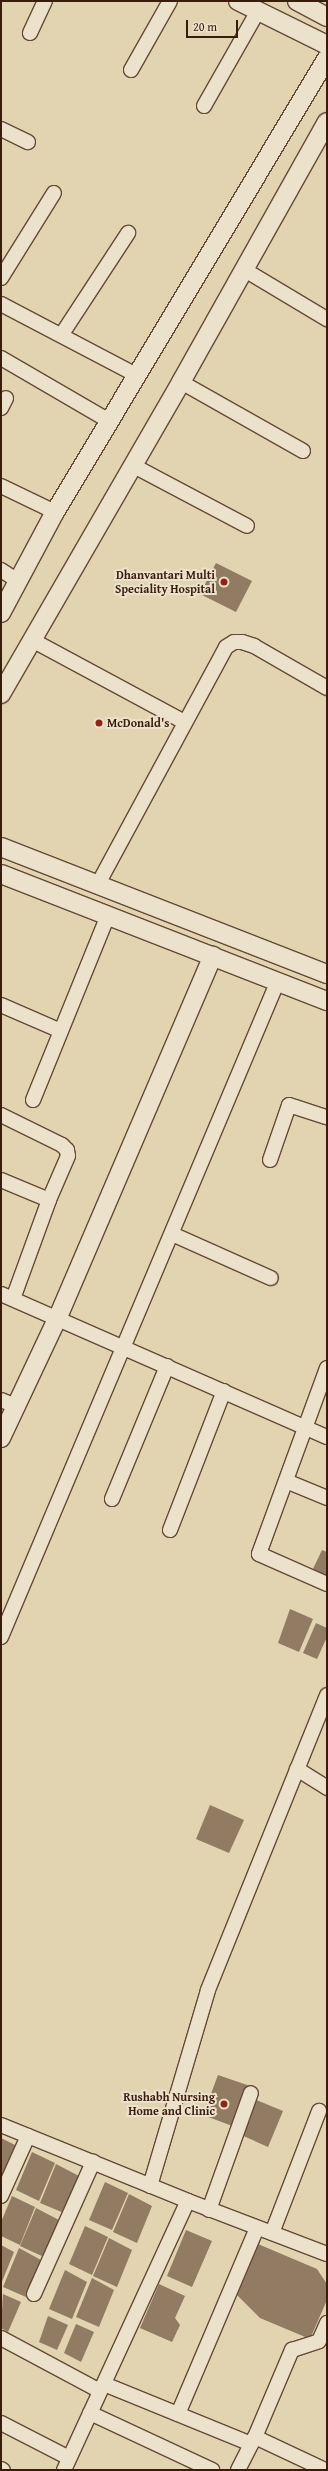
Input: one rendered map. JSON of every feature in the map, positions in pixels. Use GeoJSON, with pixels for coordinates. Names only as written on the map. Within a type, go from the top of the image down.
{"type":"FeatureCollection","features":[{"type":"Feature","properties":{"kind":"street"},"geometry":{"type":"LineString","coordinates":[[30,33],[45,1]]}},
{"type":"Feature","properties":{"kind":"street"},"geometry":{"type":"LineString","coordinates":[[131,70],[170,1]]}},
{"type":"Feature","properties":{"kind":"street"},"geometry":{"type":"LineString","coordinates":[[238,1],[327,45]]}},
{"type":"Feature","properties":{"kind":"street"},"geometry":{"type":"LineString","coordinates":[[297,1],[327,17]]}},
{"type":"Feature","properties":{"kind":"street"},"geometry":{"type":"LineString","coordinates":[[204,106],[258,11]]}},
{"type":"Feature","properties":{"kind":"street"},"geometry":{"type":"LineString","coordinates":[[1,613],[55,512],[111,422],[136,375],[327,58]]}},
{"type":"Feature","properties":{"kind":"street"},"geometry":{"type":"LineString","coordinates":[[1,694],[245,270],[327,122]]}},
{"type":"Feature","properties":{"kind":"street"},"geometry":{"type":"LineString","coordinates":[[1,129],[28,142]]}},
{"type":"Feature","properties":{"kind":"street"},"geometry":{"type":"LineString","coordinates":[[1,278],[54,193]]}},
{"type":"Feature","properties":{"kind":"street"},"geometry":{"type":"LineString","coordinates":[[62,334],[128,233]]}},
{"type":"Feature","properties":{"kind":"street"},"geometry":{"type":"LineString","coordinates":[[245,270],[327,319]]}},
{"type":"Feature","properties":{"kind":"street"},"geometry":{"type":"LineString","coordinates":[[1,304],[62,334],[136,375]]}},
{"type":"Feature","properties":{"kind":"street"},"geometry":{"type":"LineString","coordinates":[[1,358],[111,422]]}},
{"type":"Feature","properties":{"kind":"street"},"geometry":{"type":"LineString","coordinates":[[181,382],[303,451]]}},
{"type":"Feature","properties":{"kind":"street"},"geometry":{"type":"LineString","coordinates":[[132,465],[247,526]]}},
{"type":"Feature","properties":{"kind":"street"},"geometry":{"type":"LineString","coordinates":[[1,486],[55,512]]}},
{"type":"Feature","properties":{"kind":"street"},"geometry":{"type":"LineString","coordinates":[[1,570],[18,581]]}},
{"type":"Feature","properties":{"kind":"street"},"geometry":{"type":"LineString","coordinates":[[32,640],[184,722]]}},
{"type":"Feature","properties":{"kind":"street"},"geometry":{"type":"LineString","coordinates":[[98,884],[218,658],[226,647],[234,642],[242,642],[254,646],[327,688]]}},
{"type":"Feature","properties":{"kind":"street"},"geometry":{"type":"LineString","coordinates":[[1,847],[327,974]]}},
{"type":"Feature","properties":{"kind":"street"},"geometry":{"type":"LineString","coordinates":[[1,874],[213,956],[277,983],[327,1001]]}},
{"type":"Feature","properties":{"kind":"street"},"geometry":{"type":"LineString","coordinates":[[34,1100],[108,915]]}},
{"type":"Feature","properties":{"kind":"street"},"geometry":{"type":"LineString","coordinates":[[1,1438],[9,1403],[58,1317],[213,956]]}},
{"type":"Feature","properties":{"kind":"street"},"geometry":{"type":"LineString","coordinates":[[1,1637],[277,983]]}},
{"type":"Feature","properties":{"kind":"street"},"geometry":{"type":"LineString","coordinates":[[1,1005],[61,1031]]}},
{"type":"Feature","properties":{"kind":"street"},"geometry":{"type":"LineString","coordinates":[[270,1160],[289,1105],[327,1117]]}},
{"type":"Feature","properties":{"kind":"street"},"geometry":{"type":"LineString","coordinates":[[1,1115],[62,1145],[67,1150],[67,1163],[7,1296],[58,1317],[327,1437]]}},
{"type":"Feature","properties":{"kind":"street"},"geometry":{"type":"LineString","coordinates":[[1,1180],[49,1200]]}},
{"type":"Feature","properties":{"kind":"street"},"geometry":{"type":"LineString","coordinates":[[172,1234],[271,1278]]}},
{"type":"Feature","properties":{"kind":"street"},"geometry":{"type":"LineString","coordinates":[[112,1499],[167,1366]]}},
{"type":"Feature","properties":{"kind":"street"},"geometry":{"type":"LineString","coordinates":[[327,1368],[260,1554],[327,1584]]}},
{"type":"Feature","properties":{"kind":"street"},"geometry":{"type":"LineString","coordinates":[[170,1530],[224,1391]]}},
{"type":"Feature","properties":{"kind":"street"},"geometry":{"type":"LineString","coordinates":[[286,1481],[327,1498]]}},
{"type":"Feature","properties":{"kind":"street"},"geometry":{"type":"LineString","coordinates":[[150,2186],[208,1990],[327,1695]]}},
{"type":"Feature","properties":{"kind":"street"},"geometry":{"type":"LineString","coordinates":[[297,1769],[327,1788]]}},
{"type":"Feature","properties":{"kind":"street"},"geometry":{"type":"LineString","coordinates":[[209,2210],[251,2093]]}},
{"type":"Feature","properties":{"kind":"street"},"geometry":{"type":"LineString","coordinates":[[272,2233],[319,2111]]}},
{"type":"Feature","properties":{"kind":"street"},"geometry":{"type":"LineString","coordinates":[[1,2125],[209,2210],[327,2254]]}},
{"type":"Feature","properties":{"kind":"street"},"geometry":{"type":"LineString","coordinates":[[1,2196],[28,2136]]}},
{"type":"Feature","properties":{"kind":"street"},"geometry":{"type":"LineString","coordinates":[[34,2294],[93,2162]]}},
{"type":"Feature","properties":{"kind":"street"},"geometry":{"type":"LineString","coordinates":[[1,2424],[66,2464],[188,2201]]}},
{"type":"Feature","properties":{"kind":"street"},"geometry":{"type":"LineString","coordinates":[[178,2414],[258,2228]]}},
{"type":"Feature","properties":{"kind":"street"},"geometry":{"type":"LineString","coordinates":[[238,2470],[253,2440],[292,2350],[319,2341],[327,2323]]}},
{"type":"Feature","properties":{"kind":"street"},"geometry":{"type":"LineString","coordinates":[[1,2338],[102,2388],[253,2440],[317,2468]]}},
{"type":"Feature","properties":{"kind":"street"},"geometry":{"type":"LineString","coordinates":[[90,2413],[212,2470]]}},
{"type":"Feature","properties":{"kind":"building"},"geometry":{"type":"Polygon","coordinates":[[[216,563],[252,581],[236,612],[200,594],[216,563]]]}},
{"type":"Feature","properties":{"kind":"building"},"geometry":{"type":"Polygon","coordinates":[[[322,1550],[327,1552],[327,1577],[312,1571],[322,1550]]]}},
{"type":"Feature","properties":{"kind":"building"},"geometry":{"type":"Polygon","coordinates":[[[290,1609],[313,1619],[299,1652],[278,1643],[290,1609]]]}},
{"type":"Feature","properties":{"kind":"building"},"geometry":{"type":"Polygon","coordinates":[[[316,1623],[327,1628],[327,1637],[317,1659],[303,1653],[316,1623]]]}},
{"type":"Feature","properties":{"kind":"building"},"geometry":{"type":"Polygon","coordinates":[[[210,1805],[244,1820],[229,1853],[196,1839],[210,1805]]]}},
{"type":"Feature","properties":{"kind":"building"},"geometry":{"type":"Polygon","coordinates":[[[218,2075],[250,2086],[235,2127],[203,2115],[218,2075]]]}},
{"type":"Feature","properties":{"kind":"building"},"geometry":{"type":"Polygon","coordinates":[[[254,2099],[283,2111],[268,2147],[239,2134],[254,2099]]]}},
{"type":"Feature","properties":{"kind":"building"},"geometry":{"type":"Polygon","coordinates":[[[1,2138],[17,2146],[1,2186],[1,2138]]]}},
{"type":"Feature","properties":{"kind":"building"},"geometry":{"type":"Polygon","coordinates":[[[32,2152],[55,2163],[39,2201],[16,2190],[32,2152]]]}},
{"type":"Feature","properties":{"kind":"building"},"geometry":{"type":"Polygon","coordinates":[[[56,2164],[79,2176],[64,2213],[40,2203],[56,2164]]]}},
{"type":"Feature","properties":{"kind":"building"},"geometry":{"type":"Polygon","coordinates":[[[105,2182],[128,2193],[112,2230],[89,2220],[105,2182]]]}},
{"type":"Feature","properties":{"kind":"building"},"geometry":{"type":"Polygon","coordinates":[[[129,2194],[152,2206],[137,2243],[113,2232],[129,2194]]]}},
{"type":"Feature","properties":{"kind":"building"},"geometry":{"type":"Polygon","coordinates":[[[12,2196],[35,2207],[20,2245],[1,2236],[1,2222],[12,2196]]]}},
{"type":"Feature","properties":{"kind":"building"},"geometry":{"type":"Polygon","coordinates":[[[36,2208],[59,2220],[44,2257],[20,2246],[36,2208]]]}},
{"type":"Feature","properties":{"kind":"building"},"geometry":{"type":"Polygon","coordinates":[[[85,2226],[108,2237],[92,2275],[69,2264],[85,2226]]]}},
{"type":"Feature","properties":{"kind":"building"},"geometry":{"type":"Polygon","coordinates":[[[186,2230],[212,2241],[192,2287],[167,2276],[186,2230]]]}},
{"type":"Feature","properties":{"kind":"building"},"geometry":{"type":"Polygon","coordinates":[[[109,2238],[132,2250],[117,2287],[93,2276],[109,2238]]]}},
{"type":"Feature","properties":{"kind":"building"},"geometry":{"type":"Polygon","coordinates":[[[258,2244],[317,2269],[327,2284],[327,2300],[310,2339],[260,2318],[237,2295],[258,2244]]]}},
{"type":"Feature","properties":{"kind":"building"},"geometry":{"type":"Polygon","coordinates":[[[1,2245],[14,2252],[1,2284],[1,2245]]]}},
{"type":"Feature","properties":{"kind":"building"},"geometry":{"type":"Polygon","coordinates":[[[19,2248],[41,2260],[26,2297],[3,2287],[19,2248]]]}},
{"type":"Feature","properties":{"kind":"building"},"geometry":{"type":"Polygon","coordinates":[[[65,2270],[87,2282],[72,2319],[49,2309],[65,2270]]]}},
{"type":"Feature","properties":{"kind":"building"},"geometry":{"type":"Polygon","coordinates":[[[92,2278],[114,2290],[99,2327],[76,2317],[92,2278]]]}},
{"type":"Feature","properties":{"kind":"building"},"geometry":{"type":"Polygon","coordinates":[[[159,2284],[185,2296],[175,2318],[180,2325],[172,2342],[140,2328],[159,2284]]]}},
{"type":"Feature","properties":{"kind":"building"},"geometry":{"type":"Polygon","coordinates":[[[3,2294],[21,2302],[8,2332],[1,2328],[3,2294]]]}},
{"type":"Feature","properties":{"kind":"building"},"geometry":{"type":"Polygon","coordinates":[[[48,2316],[68,2325],[57,2350],[39,2342],[48,2316]]]}},
{"type":"Feature","properties":{"kind":"building"},"geometry":{"type":"Polygon","coordinates":[[[76,2324],[94,2332],[81,2362],[64,2353],[76,2324]]]}},
{"type":"Feature","properties":{"kind":"place","name":"Dhanvantari Multi Speciality Hospital"},"geometry":{"type":"Point","coordinates":[224,582]}},
{"type":"Feature","properties":{"kind":"place","name":"McDonald's"},"geometry":{"type":"Point","coordinates":[99,723]}},
{"type":"Feature","properties":{"kind":"place","name":"Rushabh Nursing Home and Clinic"},"geometry":{"type":"Point","coordinates":[224,2104]}}]}
